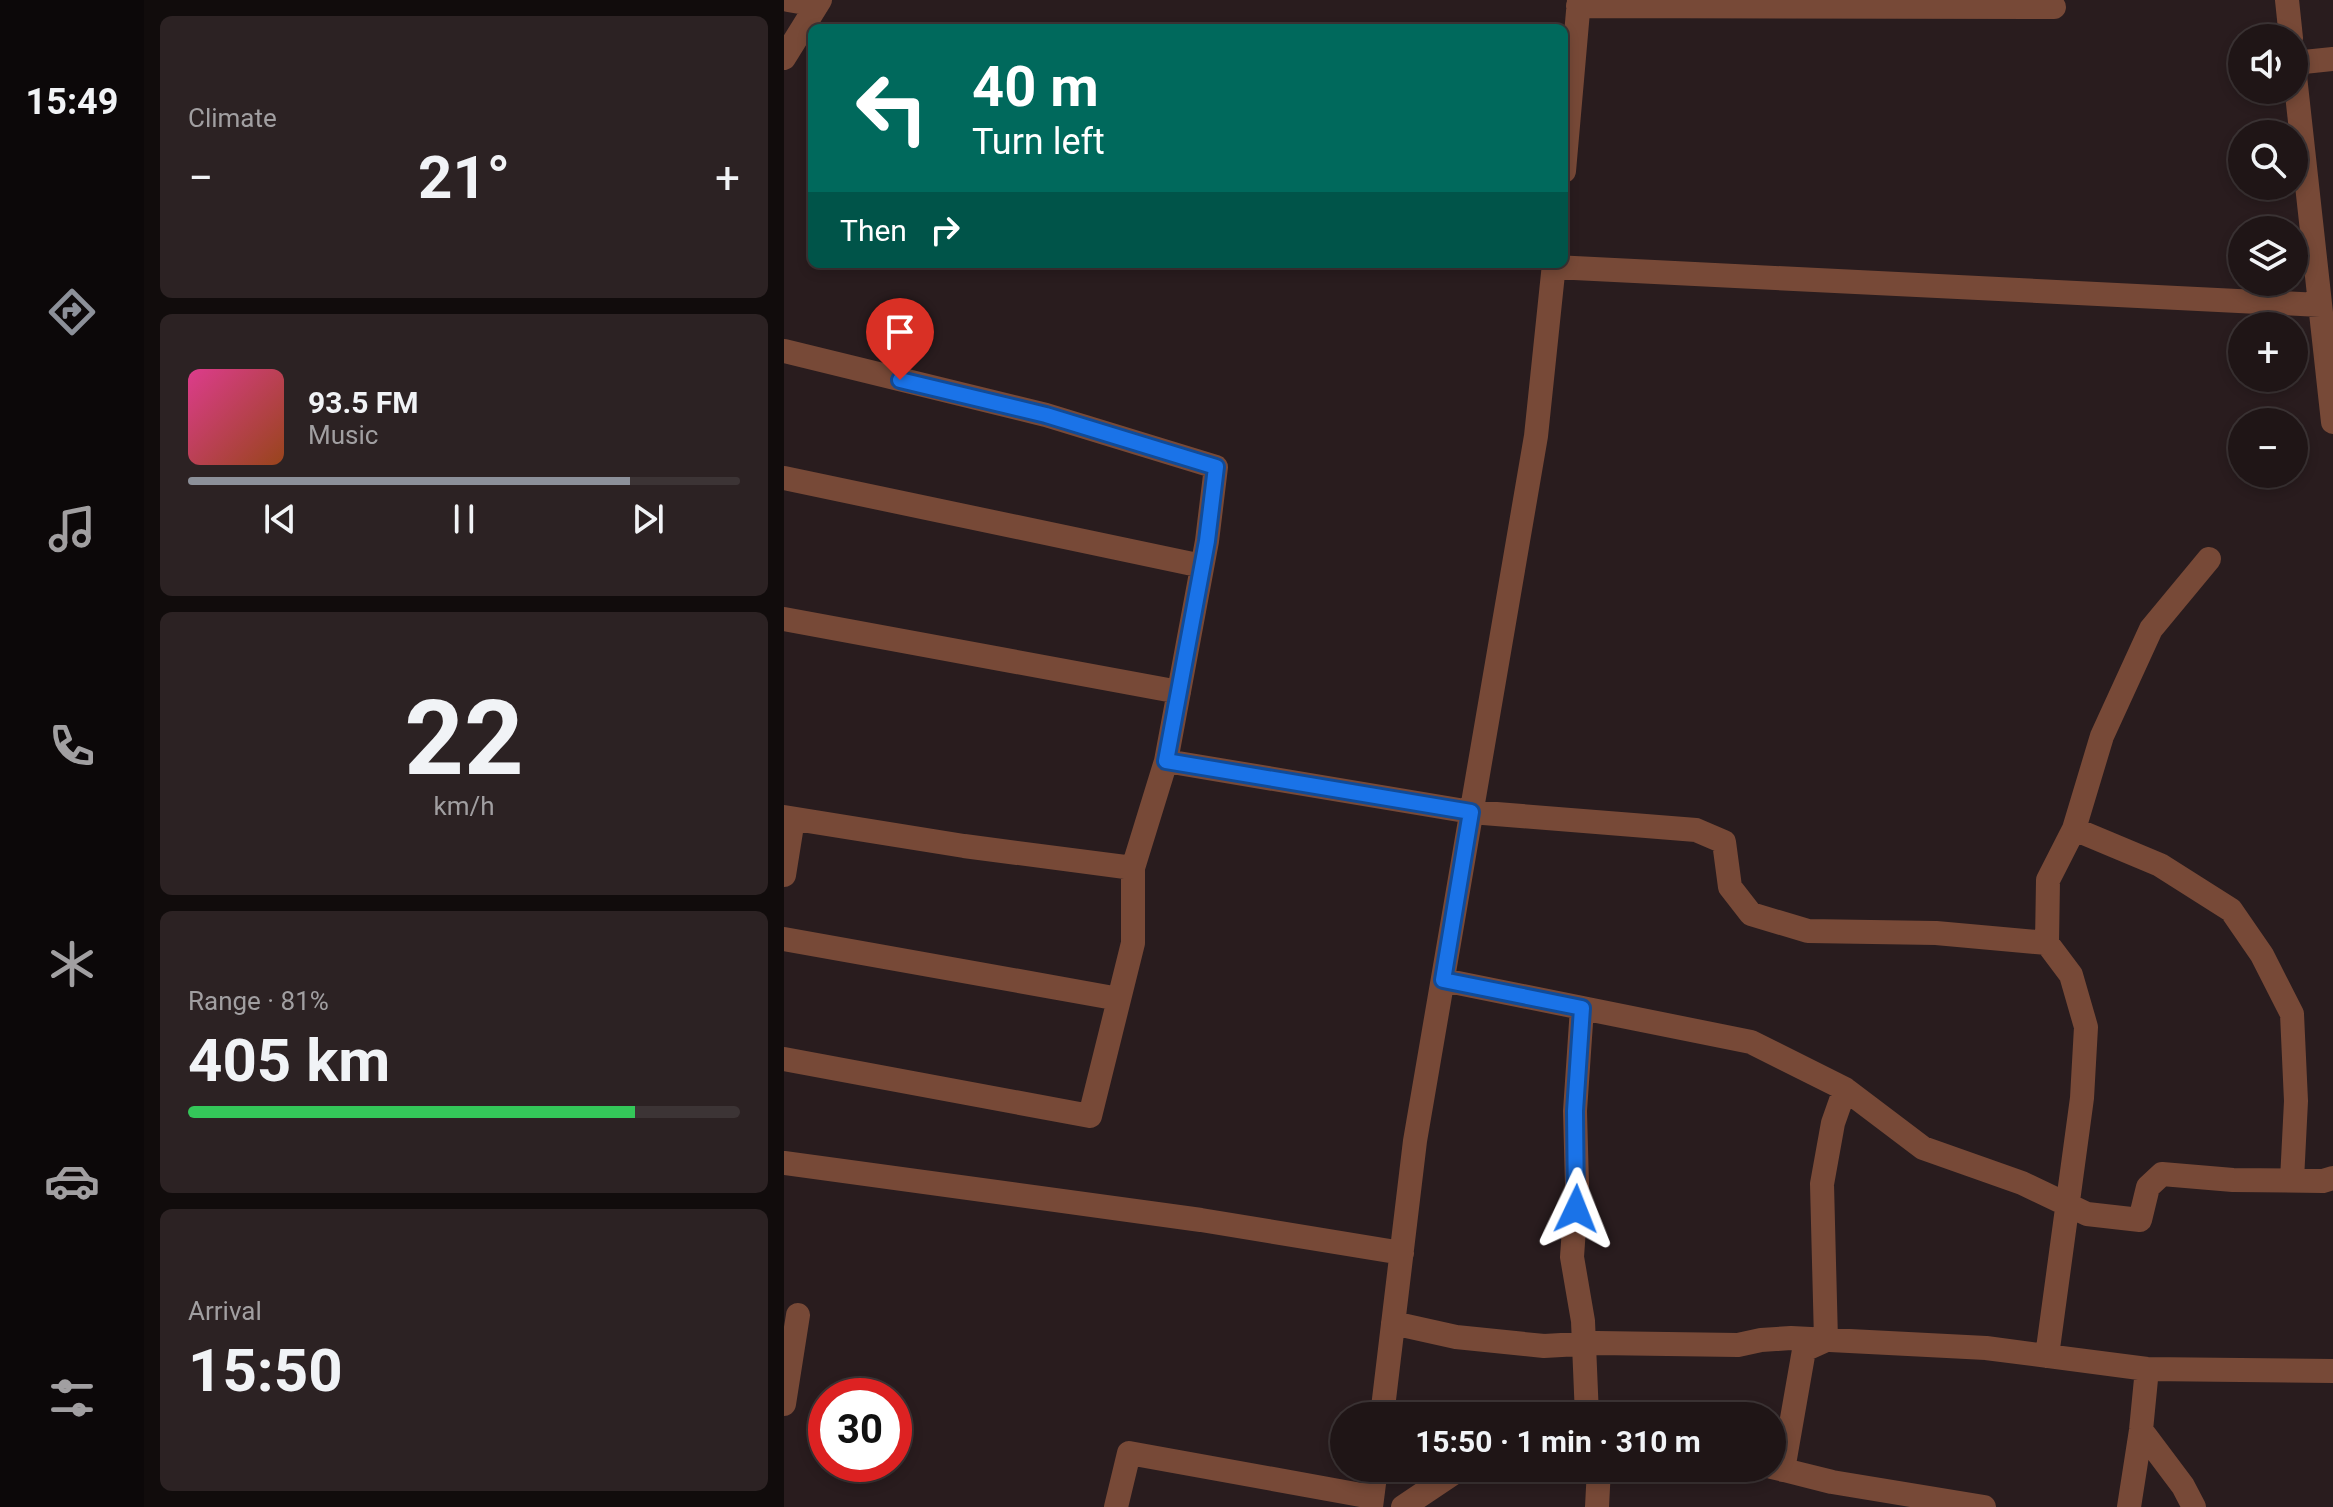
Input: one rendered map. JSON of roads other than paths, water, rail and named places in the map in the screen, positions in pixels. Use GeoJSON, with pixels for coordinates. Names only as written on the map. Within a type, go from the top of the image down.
{"type":"FeatureCollection","features":[{"type":"Feature","properties":{"kind":"street"},"geometry":{"type":"LineString","coordinates":[[784,58],[818,2],[788,0]]}},
{"type":"Feature","properties":{"kind":"street"},"geometry":{"type":"LineString","coordinates":[[2287,0],[2290,24]]}},
{"type":"Feature","properties":{"kind":"street"},"geometry":{"type":"LineString","coordinates":[[1568,126],[1579,3],[2054,7]]}},
{"type":"Feature","properties":{"kind":"street"},"geometry":{"type":"LineString","coordinates":[[2308,63],[2333,59]]}},
{"type":"Feature","properties":{"kind":"street"},"geometry":{"type":"LineString","coordinates":[[2298,104],[2333,422]]}},
{"type":"Feature","properties":{"kind":"street"},"geometry":{"type":"LineString","coordinates":[[1568,267],[2320,305]]}},
{"type":"Feature","properties":{"kind":"street"},"geometry":{"type":"LineString","coordinates":[[1384,1402],[1415,1141],[1536,436],[1554,268]]}},
{"type":"Feature","properties":{"kind":"street"},"geometry":{"type":"LineString","coordinates":[[784,351],[1046,415],[1216,467],[1202,566],[1166,761],[1133,868],[1133,943],[1090,1116],[784,1059]]}},
{"type":"Feature","properties":{"kind":"street"},"geometry":{"type":"LineString","coordinates":[[784,478],[1202,566]]}},
{"type":"Feature","properties":{"kind":"street"},"geometry":{"type":"LineString","coordinates":[[2047,1356],[2082,1098],[2086,1027],[2071,975],[2047,943],[2048,880],[2074,829],[2102,736],[2151,629],[2209,559]]}},
{"type":"Feature","properties":{"kind":"street"},"geometry":{"type":"LineString","coordinates":[[784,619],[1179,692]]}},
{"type":"Feature","properties":{"kind":"street"},"geometry":{"type":"LineString","coordinates":[[1166,761],[1471,812],[1696,830],[1724,842],[1730,887],[1751,914],[1808,931],[1936,933],[2047,943]]}},
{"type":"Feature","properties":{"kind":"street"},"geometry":{"type":"LineString","coordinates":[[784,875],[789,818],[964,846],[1133,868]]}},
{"type":"Feature","properties":{"kind":"street"},"geometry":{"type":"LineString","coordinates":[[2074,829],[2160,865],[2231,910],[2262,955],[2292,1014],[2296,1101],[2292,1180]]}},
{"type":"Feature","properties":{"kind":"street"},"geometry":{"type":"LineString","coordinates":[[784,939],[1119,999]]}},
{"type":"Feature","properties":{"kind":"street"},"geometry":{"type":"LineString","coordinates":[[1443,980],[1751,1042],[1845,1089],[1923,1148],[2022,1183],[2087,1214],[2140,1220],[2148,1187],[2162,1174],[2233,1180],[2323,1181],[2333,1178]]}},
{"type":"Feature","properties":{"kind":"street"},"geometry":{"type":"LineString","coordinates":[[1582,1008],[1575,1111],[1577,1185],[1572,1257],[1583,1321],[1586,1402]]}},
{"type":"Feature","properties":{"kind":"street"},"geometry":{"type":"LineString","coordinates":[[1826,1340],[1822,1184],[1833,1123],[1845,1089]]}},
{"type":"Feature","properties":{"kind":"street"},"geometry":{"type":"LineString","coordinates":[[784,1163],[1201,1220],[1402,1253]]}},
{"type":"Feature","properties":{"kind":"street"},"geometry":{"type":"LineString","coordinates":[[784,1404],[798,1315]]}},
{"type":"Feature","properties":{"kind":"street"},"geometry":{"type":"LineString","coordinates":[[1393,1323],[1456,1337],[1529,1345],[1738,1345],[1761,1340],[1826,1340],[1986,1348],[2147,1369],[2333,1371]]}},
{"type":"Feature","properties":{"kind":"street"},"geometry":{"type":"LineString","coordinates":[[1786,1429],[1804,1350],[1826,1340]]}},
{"type":"Feature","properties":{"kind":"street"},"geometry":{"type":"LineString","coordinates":[[2129,1507],[2147,1369]]}},
{"type":"Feature","properties":{"kind":"street"},"geometry":{"type":"LineString","coordinates":[[2141,1430],[2183,1486],[2194,1507]]}},
{"type":"Feature","properties":{"kind":"street"},"geometry":{"type":"LineString","coordinates":[[1116,1507],[1129,1453],[1372,1502],[1374,1482]]}},
{"type":"Feature","properties":{"kind":"street"},"geometry":{"type":"LineString","coordinates":[[1786,1470],[1832,1482],[1984,1507]]}},
{"type":"Feature","properties":{"kind":"street"},"geometry":{"type":"LineString","coordinates":[[1403,1507],[1440,1482]]}},
{"type":"Feature","properties":{"kind":"street"},"geometry":{"type":"LineString","coordinates":[[1597,1507],[1598,1482]]}},
{"type":"Feature","properties":{"kind":"street"},"geometry":{"type":"LineString","coordinates":[[1832,1482],[1833,1507]]}}]}
